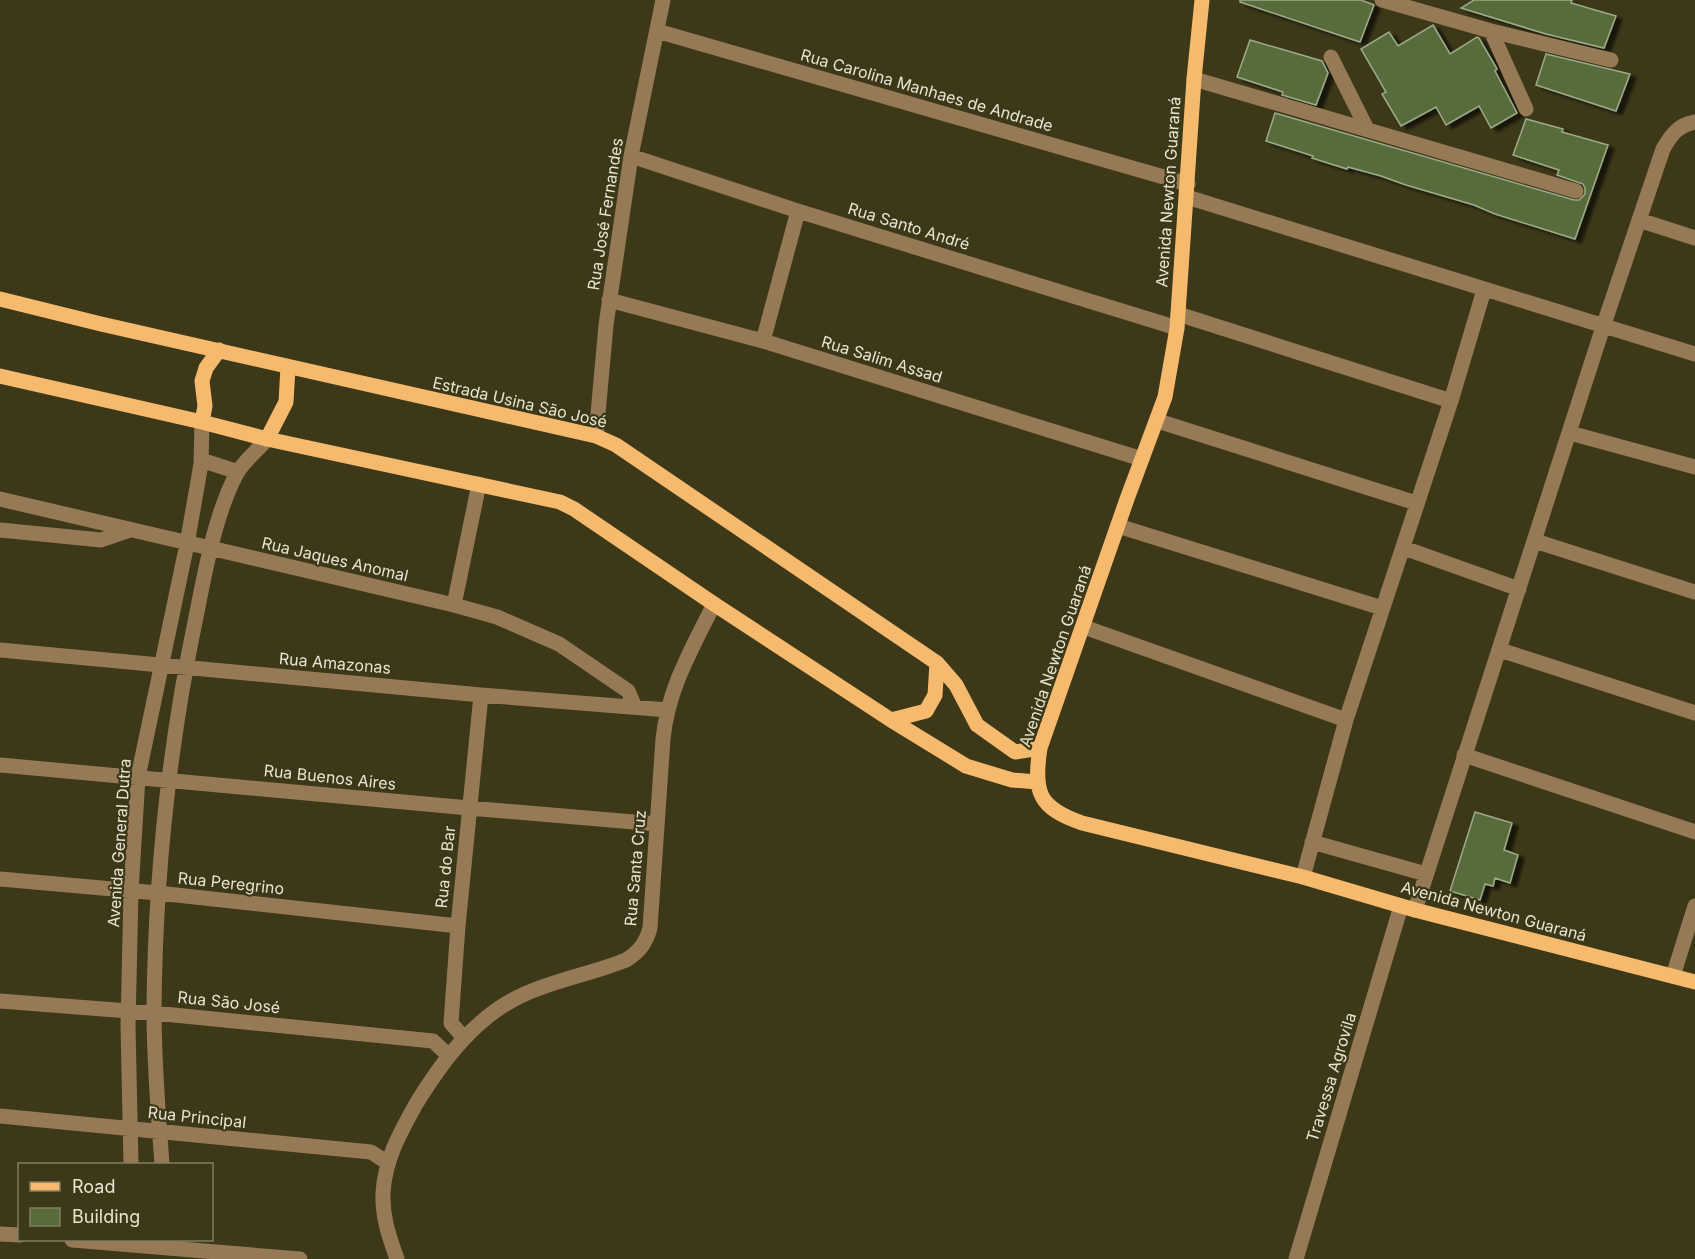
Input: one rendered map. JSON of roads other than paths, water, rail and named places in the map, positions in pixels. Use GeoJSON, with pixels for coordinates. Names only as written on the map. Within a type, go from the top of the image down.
{"type":"FeatureCollection","features":[{"type":"Feature","properties":{"kind":"main road","name":"Avenida Newton Guaraná"},"geometry":{"type":"LineString","coordinates":[[1202,0],[1194,79],[1188,191],[1171,369],[1158,421],[1118,525],[1040,748],[1037,782],[1042,798],[1050,808],[1073,820],[1303,877],[1408,908],[1695,982]]}},
{"type":"Feature","properties":{"kind":"main road","name":"Estrada Usina São José"},"geometry":{"type":"LineString","coordinates":[[0,299],[596,436],[616,445],[937,663],[956,686],[977,725],[1015,752],[1040,748]]}},
{"type":"Feature","properties":{"kind":"main road"},"geometry":{"type":"LineString","coordinates":[[202,422],[204,406],[202,381],[206,368],[219,350]]}},
{"type":"Feature","properties":{"kind":"main road"},"geometry":{"type":"LineString","coordinates":[[267,439],[286,402],[288,367]]}},
{"type":"Feature","properties":{"kind":"main road"},"geometry":{"type":"LineString","coordinates":[[0,376],[267,439],[560,502],[574,509],[891,720],[966,766],[1012,780],[1037,782]]}},
{"type":"Feature","properties":{"kind":"main road"},"geometry":{"type":"LineString","coordinates":[[891,720],[926,711],[935,695],[937,663]]}},
{"type":"Feature","properties":{"kind":"street","name":"Rua José Fernandes"},"geometry":{"type":"LineString","coordinates":[[596,436],[609,300],[631,156],[663,0]]}},
{"type":"Feature","properties":{"kind":"street"},"geometry":{"type":"LineString","coordinates":[[1382,0],[1491,31],[1611,60]]}},
{"type":"Feature","properties":{"kind":"street","name":"Rua Carolina Manhaes de Andrade"},"geometry":{"type":"LineString","coordinates":[[657,31],[1188,191],[1484,290],[1695,354]]}},
{"type":"Feature","properties":{"kind":"street"},"geometry":{"type":"LineString","coordinates":[[1491,31],[1526,110]]}},
{"type":"Feature","properties":{"kind":"street"},"geometry":{"type":"LineString","coordinates":[[1331,57],[1367,129]]}},
{"type":"Feature","properties":{"kind":"street"},"geometry":{"type":"LineString","coordinates":[[1194,79],[1576,191]]}},
{"type":"Feature","properties":{"kind":"street","name":"Travessa Agrovila"},"geometry":{"type":"LineString","coordinates":[[1296,1259],[1408,908],[1426,874],[1663,149],[1672,133],[1683,125],[1695,122]]}},
{"type":"Feature","properties":{"kind":"street","name":"Rua Santo André"},"geometry":{"type":"LineString","coordinates":[[631,156],[798,211],[1451,401]]}},
{"type":"Feature","properties":{"kind":"street"},"geometry":{"type":"LineString","coordinates":[[762,340],[798,211]]}},
{"type":"Feature","properties":{"kind":"street"},"geometry":{"type":"LineString","coordinates":[[1639,220],[1695,238]]}},
{"type":"Feature","properties":{"kind":"street"},"geometry":{"type":"LineString","coordinates":[[1303,877],[1347,720],[1451,401],[1484,290]]}},
{"type":"Feature","properties":{"kind":"street","name":"Rua Salim Assad"},"geometry":{"type":"LineString","coordinates":[[609,300],[762,340],[1142,459]]}},
{"type":"Feature","properties":{"kind":"street"},"geometry":{"type":"LineString","coordinates":[[1158,421],[1416,503]]}},
{"type":"Feature","properties":{"kind":"street","name":"Avenida General Dutra"},"geometry":{"type":"LineString","coordinates":[[131,1163],[128,1011],[130,891],[138,777],[187,544],[201,460],[202,422]]}},
{"type":"Feature","properties":{"kind":"street"},"geometry":{"type":"LineString","coordinates":[[1570,433],[1695,467]]}},
{"type":"Feature","properties":{"kind":"street"},"geometry":{"type":"LineString","coordinates":[[162,1163],[154,1013],[158,893],[169,780],[186,667],[219,518],[238,472],[267,439]]}},
{"type":"Feature","properties":{"kind":"street"},"geometry":{"type":"LineString","coordinates":[[201,460],[238,472]]}},
{"type":"Feature","properties":{"kind":"street"},"geometry":{"type":"LineString","coordinates":[[454,605],[479,484]]}},
{"type":"Feature","properties":{"kind":"street","name":"Rua Jaques Anomal"},"geometry":{"type":"LineString","coordinates":[[0,499],[497,617],[559,644],[628,692],[635,707]]}},
{"type":"Feature","properties":{"kind":"street"},"geometry":{"type":"LineString","coordinates":[[1118,525],[1382,608]]}},
{"type":"Feature","properties":{"kind":"street"},"geometry":{"type":"LineString","coordinates":[[0,531],[102,540],[130,530]]}},
{"type":"Feature","properties":{"kind":"street"},"geometry":{"type":"LineString","coordinates":[[1535,541],[1695,592]]}},
{"type":"Feature","properties":{"kind":"street"},"geometry":{"type":"LineString","coordinates":[[1404,548],[1519,589]]}},
{"type":"Feature","properties":{"kind":"street","name":"Rua Santa Cruz"},"geometry":{"type":"LineString","coordinates":[[397,1259],[383,1219],[383,1190],[388,1162],[397,1136],[448,1055],[495,1011],[526,993],[618,964],[634,956],[640,950],[650,928],[668,710],[677,678],[714,604]]}},
{"type":"Feature","properties":{"kind":"street"},"geometry":{"type":"LineString","coordinates":[[1084,627],[1347,720]]}},
{"type":"Feature","properties":{"kind":"street","name":"Rua Amazonas"},"geometry":{"type":"LineString","coordinates":[[0,650],[668,710]]}},
{"type":"Feature","properties":{"kind":"street"},"geometry":{"type":"LineString","coordinates":[[1500,650],[1695,713]]}},
{"type":"Feature","properties":{"kind":"street","name":"Rua do Bar"},"geometry":{"type":"LineString","coordinates":[[464,1038],[451,1023],[458,926],[481,695]]}},
{"type":"Feature","properties":{"kind":"street"},"geometry":{"type":"LineString","coordinates":[[1464,755],[1695,832]]}},
{"type":"Feature","properties":{"kind":"street","name":"Rua Buenos Aires"},"geometry":{"type":"LineString","coordinates":[[0,765],[657,824]]}},
{"type":"Feature","properties":{"kind":"street"},"geometry":{"type":"LineString","coordinates":[[1312,842],[1426,874]]}},
{"type":"Feature","properties":{"kind":"street","name":"Rua Peregrino"},"geometry":{"type":"LineString","coordinates":[[0,879],[158,893],[458,926]]}},
{"type":"Feature","properties":{"kind":"street"},"geometry":{"type":"LineString","coordinates":[[1673,976],[1695,906]]}},
{"type":"Feature","properties":{"kind":"street","name":"Rua São José"},"geometry":{"type":"LineString","coordinates":[[0,1001],[154,1013],[433,1041],[448,1055]]}},
{"type":"Feature","properties":{"kind":"street","name":"Rua Principal"},"geometry":{"type":"LineString","coordinates":[[0,1116],[371,1152],[388,1162]]}},
{"type":"Feature","properties":{"kind":"street"},"geometry":{"type":"LineString","coordinates":[[0,1234],[18,1235]]}},
{"type":"Feature","properties":{"kind":"street"},"geometry":{"type":"LineString","coordinates":[[87,1241],[140,1248],[169,1248],[300,1259]]}}]}
